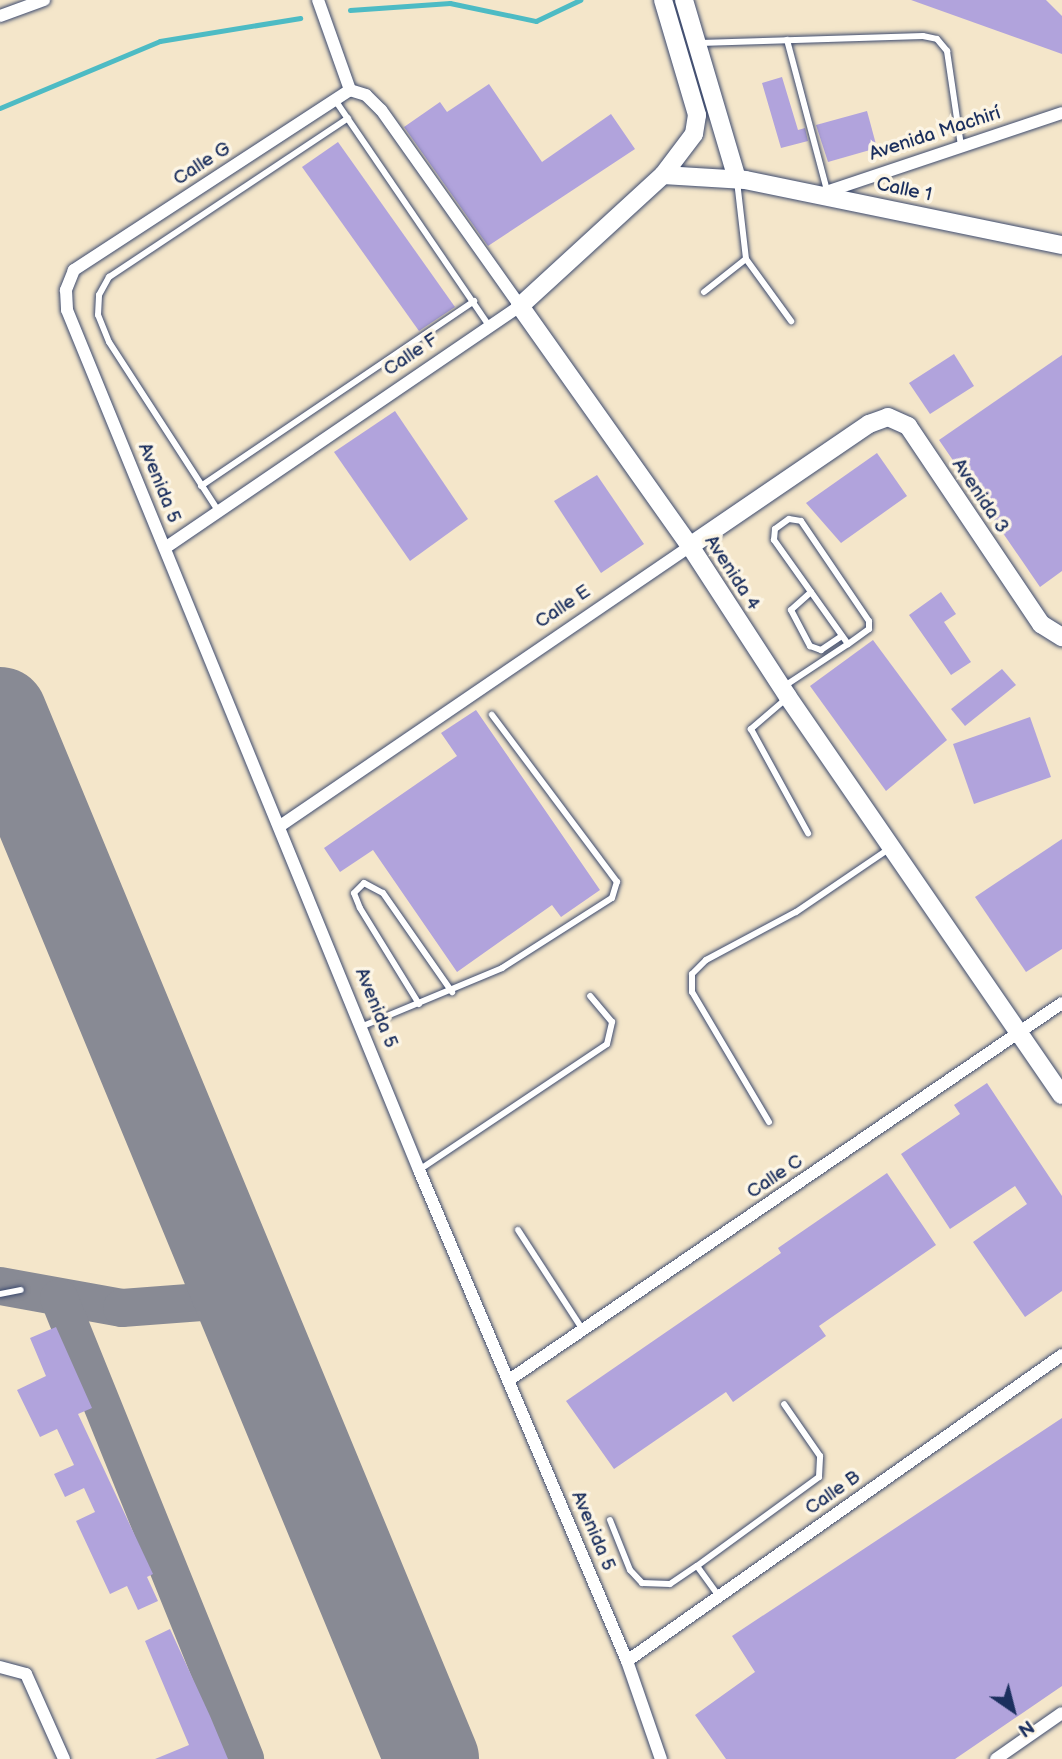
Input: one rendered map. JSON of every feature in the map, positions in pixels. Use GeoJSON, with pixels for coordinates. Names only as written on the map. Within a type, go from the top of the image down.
{"type":"FeatureCollection","features":[{"type":"Feature","properties":{"kind":"main road","name":"Calle F"},"geometry":{"type":"LineString","coordinates":[[520,306],[663,175],[694,134],[697,115],[663,0]]}},
{"type":"Feature","properties":{"kind":"main road"},"geometry":{"type":"LineString","coordinates":[[684,0],[737,179]]}},
{"type":"Feature","properties":{"kind":"main road","name":"Calle 1"},"geometry":{"type":"LineString","coordinates":[[663,175],[737,179],[824,192],[1062,245]]}},
{"type":"Feature","properties":{"kind":"main road","name":"Avenida 4"},"geometry":{"type":"LineString","coordinates":[[520,306],[690,546],[785,693],[1018,1035],[1062,1095]]}},
{"type":"Feature","properties":{"kind":"main road","name":"Avenida 3"},"geometry":{"type":"LineString","coordinates":[[869,424],[888,417],[908,426],[1041,624],[1062,637]]}},
{"type":"Feature","properties":{"kind":"main road","name":"Calle E"},"geometry":{"type":"LineString","coordinates":[[690,546],[869,424]]}},
{"type":"Feature","properties":{"kind":"street"},"geometry":{"type":"LineString","coordinates":[[0,16],[44,0]]}},
{"type":"Feature","properties":{"kind":"street"},"geometry":{"type":"LineString","coordinates":[[318,0],[350,90]]}},
{"type":"Feature","properties":{"kind":"street","name":"Calle G"},"geometry":{"type":"LineString","coordinates":[[74,270],[350,90]]}},
{"type":"Feature","properties":{"kind":"street","name":"Avenida 4"},"geometry":{"type":"LineString","coordinates":[[350,90],[366,95],[381,110],[520,306]]}},
{"type":"Feature","properties":{"kind":"street","name":"Avenida Machirí"},"geometry":{"type":"LineString","coordinates":[[824,192],[1062,113]]}},
{"type":"Feature","properties":{"kind":"street","name":"Avenida 5"},"geometry":{"type":"LineString","coordinates":[[74,270],[66,290],[67,310],[363,1026],[419,1170],[626,1661],[661,1759]]}},
{"type":"Feature","properties":{"kind":"street","name":"Calle F"},"geometry":{"type":"LineString","coordinates":[[165,548],[520,306]]}},
{"type":"Feature","properties":{"kind":"street","name":"Calle E"},"geometry":{"type":"LineString","coordinates":[[280,825],[690,546]]}},
{"type":"Feature","properties":{"kind":"street","name":"Calle C"},"geometry":{"type":"LineString","coordinates":[[509,1380],[1062,1003]]}},
{"type":"Feature","properties":{"kind":"street","name":"Calle B"},"geometry":{"type":"LineString","coordinates":[[626,1661],[1062,1355]]}},
{"type":"Feature","properties":{"kind":"street"},"geometry":{"type":"LineString","coordinates":[[0,1667],[26,1674],[64,1759]]}},
{"type":"Feature","properties":{"kind":"street"},"geometry":{"type":"LineString","coordinates":[[996,1759],[1062,1713]]}},
{"type":"Feature","properties":{"kind":"lane"},"geometry":{"type":"LineString","coordinates":[[696,43],[923,36],[937,39],[947,51],[961,146]]}},
{"type":"Feature","properties":{"kind":"lane"},"geometry":{"type":"LineString","coordinates":[[787,40],[824,192]]}},
{"type":"Feature","properties":{"kind":"lane"},"geometry":{"type":"LineString","coordinates":[[335,100],[474,301],[489,327]]}},
{"type":"Feature","properties":{"kind":"lane"},"geometry":{"type":"LineString","coordinates":[[219,512],[109,342],[98,315],[99,295],[109,277],[348,118]]}},
{"type":"Feature","properties":{"kind":"lane"},"geometry":{"type":"LineString","coordinates":[[737,179],[746,259],[791,321]]}},
{"type":"Feature","properties":{"kind":"lane"},"geometry":{"type":"LineString","coordinates":[[704,292],[746,259]]}},
{"type":"Feature","properties":{"kind":"lane"},"geometry":{"type":"LineString","coordinates":[[201,486],[474,301]]}},
{"type":"Feature","properties":{"kind":"lane"},"geometry":{"type":"LineString","coordinates":[[808,833],[751,729],[785,693],[869,629],[866,614],[801,522],[789,519],[772,534],[848,644]]}},
{"type":"Feature","properties":{"kind":"lane"},"geometry":{"type":"LineString","coordinates":[[811,592],[791,610],[810,646],[821,650],[842,636]]}},
{"type":"Feature","properties":{"kind":"lane"},"geometry":{"type":"LineString","coordinates":[[363,1026],[452,992],[502,968],[612,898],[617,882],[492,715]]}},
{"type":"Feature","properties":{"kind":"lane"},"geometry":{"type":"LineString","coordinates":[[769,1122],[692,992],[692,974],[706,960],[796,912],[891,847]]}},
{"type":"Feature","properties":{"kind":"lane"},"geometry":{"type":"LineString","coordinates":[[419,1004],[360,908],[354,893],[364,883],[383,893],[452,992]]}},
{"type":"Feature","properties":{"kind":"lane"},"geometry":{"type":"LineString","coordinates":[[419,1170],[607,1044],[612,1022],[590,996]]}},
{"type":"Feature","properties":{"kind":"lane"},"geometry":{"type":"LineString","coordinates":[[518,1230],[583,1330]]}},
{"type":"Feature","properties":{"kind":"lane"},"geometry":{"type":"LineString","coordinates":[[0,1294],[21,1290]]}},
{"type":"Feature","properties":{"kind":"lane"},"geometry":{"type":"LineString","coordinates":[[610,1520],[630,1570],[642,1583],[670,1584],[698,1566],[819,1478],[820,1456],[784,1404]]}},
{"type":"Feature","properties":{"kind":"lane"},"geometry":{"type":"LineString","coordinates":[[698,1566],[719,1596]]}},
{"type":"Feature","properties":{"kind":"building"},"geometry":{"type":"Polygon","coordinates":[[[911,0],[1046,0],[1062,16],[1062,54],[911,0]]]}},
{"type":"Feature","properties":{"kind":"building"},"geometry":{"type":"Polygon","coordinates":[[[782,77],[798,130],[805,128],[808,141],[781,148],[762,83],[782,77]]]}},
{"type":"Feature","properties":{"kind":"building"},"geometry":{"type":"Polygon","coordinates":[[[489,84],[542,162],[611,114],[635,149],[488,246],[404,127],[440,102],[447,112],[489,84]]]}},
{"type":"Feature","properties":{"kind":"building"},"geometry":{"type":"Polygon","coordinates":[[[867,111],[877,148],[828,162],[816,125],[867,111]]]}},
{"type":"Feature","properties":{"kind":"building"},"geometry":{"type":"Polygon","coordinates":[[[338,142],[455,307],[419,331],[302,167],[338,142]]]}},
{"type":"Feature","properties":{"kind":"building"},"geometry":{"type":"Polygon","coordinates":[[[954,354],[974,386],[930,414],[909,383],[954,354]]]}},
{"type":"Feature","properties":{"kind":"building"},"geometry":{"type":"Polygon","coordinates":[[[1062,355],[1062,571],[1040,587],[939,440],[1062,355]]]}},
{"type":"Feature","properties":{"kind":"building"},"geometry":{"type":"Polygon","coordinates":[[[395,411],[468,519],[410,561],[334,452],[395,411]]]}},
{"type":"Feature","properties":{"kind":"building"},"geometry":{"type":"Polygon","coordinates":[[[877,453],[907,496],[841,543],[806,503],[877,453]]]}},
{"type":"Feature","properties":{"kind":"building"},"geometry":{"type":"Polygon","coordinates":[[[597,475],[644,544],[601,573],[554,501],[597,475]]]}},
{"type":"Feature","properties":{"kind":"building"},"geometry":{"type":"Polygon","coordinates":[[[941,592],[956,614],[944,622],[971,662],[951,675],[909,615],[941,592]]]}},
{"type":"Feature","properties":{"kind":"building"},"geometry":{"type":"Polygon","coordinates":[[[873,640],[947,740],[886,791],[810,686],[873,640]]]}},
{"type":"Feature","properties":{"kind":"building"},"geometry":{"type":"Polygon","coordinates":[[[1002,669],[1016,685],[965,726],[951,709],[1002,669]]]}},
{"type":"Feature","properties":{"kind":"building"},"geometry":{"type":"Polygon","coordinates":[[[476,710],[600,890],[561,917],[552,905],[457,972],[373,850],[340,872],[324,848],[457,756],[441,733],[476,710]]]}},
{"type":"Feature","properties":{"kind":"building"},"geometry":{"type":"Polygon","coordinates":[[[1030,717],[1051,777],[974,804],[953,744],[1030,717]]]}},
{"type":"Feature","properties":{"kind":"building"},"geometry":{"type":"Polygon","coordinates":[[[1062,839],[1062,949],[1026,972],[975,897],[1062,839]]]}},
{"type":"Feature","properties":{"kind":"building"},"geometry":{"type":"Polygon","coordinates":[[[987,1083],[1062,1196],[1062,1291],[1025,1317],[973,1242],[1027,1204],[1015,1186],[950,1229],[901,1154],[960,1114],[954,1105],[987,1083]]]}},
{"type":"Feature","properties":{"kind":"building"},"geometry":{"type":"Polygon","coordinates":[[[887,1173],[936,1245],[819,1326],[826,1336],[733,1402],[726,1392],[614,1469],[566,1401],[781,1253],[778,1248],[887,1173]]]}},
{"type":"Feature","properties":{"kind":"building"},"geometry":{"type":"Polygon","coordinates":[[[56,1327],[92,1408],[78,1414],[153,1574],[147,1577],[158,1601],[138,1610],[127,1586],[110,1594],[76,1521],[95,1512],[84,1488],[65,1497],[54,1474],[74,1465],[57,1429],[40,1437],[17,1390],[46,1376],[30,1338],[56,1327]]]}},
{"type":"Feature","properties":{"kind":"building"},"geometry":{"type":"Polygon","coordinates":[[[1062,1418],[1062,1686],[955,1759],[726,1759],[695,1715],[755,1672],[732,1636],[1062,1418]]]}},
{"type":"Feature","properties":{"kind":"building"},"geometry":{"type":"Polygon","coordinates":[[[170,1629],[228,1759],[155,1759],[189,1745],[145,1641],[170,1629]]]}},
{"type":"Feature","properties":{"kind":"waterway"},"geometry":{"type":"LineString","coordinates":[[350,10],[450,3],[536,21],[580,0]]}},
{"type":"Feature","properties":{"kind":"waterway"},"geometry":{"type":"LineString","coordinates":[[0,108],[160,41],[300,18]]}},
{"type":"Feature","properties":{"kind":"taxiway"},"geometry":{"type":"LineString","coordinates":[[0,1286],[122,1308],[242,1299]]}},
{"type":"Feature","properties":{"kind":"taxiway"},"geometry":{"type":"LineString","coordinates":[[59,1298],[245,1759]]}},
{"type":"Feature","properties":{"kind":"runway"},"geometry":{"type":"LineString","coordinates":[[0,714],[432,1759]]}}]}
